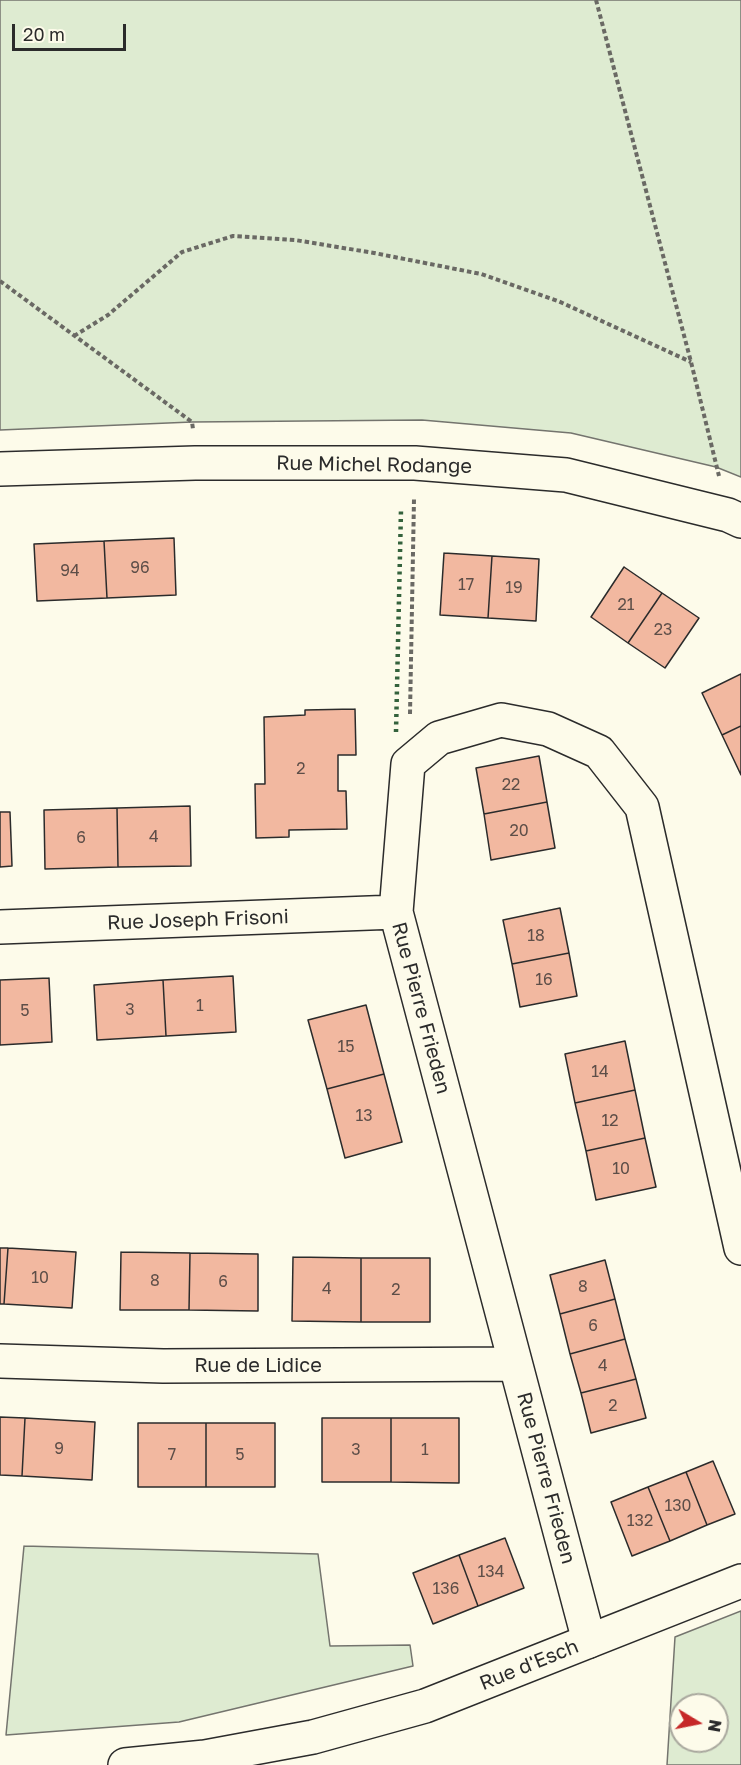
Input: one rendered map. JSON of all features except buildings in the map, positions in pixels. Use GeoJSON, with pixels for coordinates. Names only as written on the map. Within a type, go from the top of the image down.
{"type":"FeatureCollection","features":[{"type":"Feature","properties":{"kind":"street","name":"Rue Michel Rodange"},"geometry":{"type":"LineString","coordinates":[[0,469],[195,463],[416,463],[566,475],[734,518]]}},
{"type":"Feature","properties":{"kind":"street"},"geometry":{"type":"LineString","coordinates":[[408,764],[439,738],[501,720],[548,729],[599,752],[642,807],[741,1248]]}},
{"type":"Feature","properties":{"kind":"street","name":"Rue Pierre Frieden"},"geometry":{"type":"LineString","coordinates":[[408,764],[396,912],[589,1641]]}},
{"type":"Feature","properties":{"kind":"street","name":"Rue Joseph Frisoni"},"geometry":{"type":"LineString","coordinates":[[0,927],[396,912]]}},
{"type":"Feature","properties":{"kind":"street","name":"Rue de Lidice"},"geometry":{"type":"LineString","coordinates":[[0,1361],[163,1366],[515,1364]]}},
{"type":"Feature","properties":{"kind":"street","name":"Rue d'Esch"},"geometry":{"type":"LineString","coordinates":[[125,1765],[205,1757],[313,1737],[425,1706],[741,1581]]}},
{"type":"Feature","properties":{"kind":"path"},"geometry":{"type":"LineString","coordinates":[[596,0],[734,518]]}},
{"type":"Feature","properties":{"kind":"path"},"geometry":{"type":"LineString","coordinates":[[74,336],[108,315],[182,252],[232,236],[295,240],[481,274],[558,301],[692,362]]}},
{"type":"Feature","properties":{"kind":"path"},"geometry":{"type":"LineString","coordinates":[[0,281],[192,422],[195,463]]}},
{"type":"Feature","properties":{"kind":"path"},"geometry":{"type":"LineString","coordinates":[[408,764],[416,463]]}},
{"type":"Feature","properties":{"kind":"green space"},"geometry":{"type":"Polygon","coordinates":[[[0,0],[741,0],[741,477],[716,467],[571,433],[422,420],[192,422],[0,430],[0,0]]]}},
{"type":"Feature","properties":{"kind":"green space"},"geometry":{"type":"Polygon","coordinates":[[[24,1546],[318,1554],[330,1646],[410,1645],[413,1666],[179,1722],[6,1735],[24,1546]]]}},
{"type":"Feature","properties":{"kind":"green space"},"geometry":{"type":"Polygon","coordinates":[[[741,1611],[741,1765],[667,1765],[669,1733],[669,1753],[729,1753],[729,1693],[672,1693],[675,1637],[741,1611]]]}},
{"type":"Feature","properties":{"kind":"hedge"},"geometry":{"type":"LineString","coordinates":[[396,732],[401,510]]}}]}
